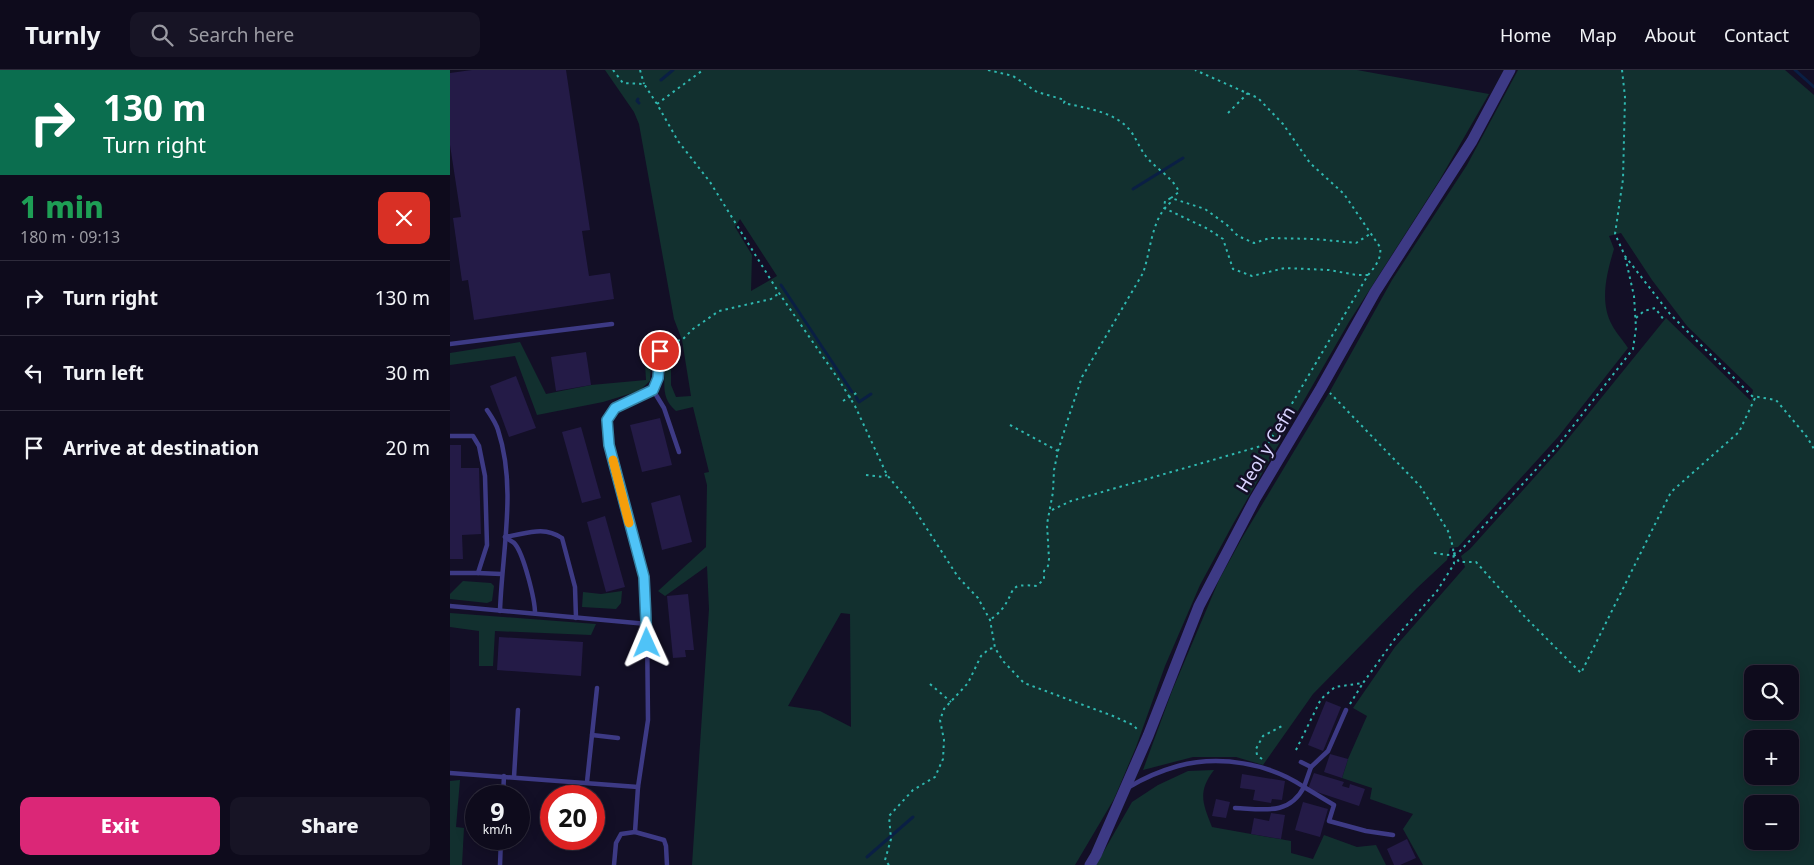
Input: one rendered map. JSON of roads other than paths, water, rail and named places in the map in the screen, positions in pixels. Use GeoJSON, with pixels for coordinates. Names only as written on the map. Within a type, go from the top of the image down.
{"type":"FeatureCollection","features":[{"type":"Feature","properties":{"kind":"street","name":"Heol y Cefn"},"geometry":{"type":"LineString","coordinates":[[1090,865],[1148,736],[1199,606],[1255,500],[1322,388],[1375,292],[1472,141],[1510,70]]}},
{"type":"Feature","properties":{"kind":"lane"},"geometry":{"type":"LineString","coordinates":[[450,344],[612,324]]}},
{"type":"Feature","properties":{"kind":"lane"},"geometry":{"type":"LineString","coordinates":[[635,832],[638,786],[648,720],[647,624],[644,577],[609,445],[607,420],[615,408],[653,390],[658,378],[660,351],[664,343]]}},
{"type":"Feature","properties":{"kind":"lane"},"geometry":{"type":"LineString","coordinates":[[653,390],[664,408],[678,452]]}},
{"type":"Feature","properties":{"kind":"lane"},"geometry":{"type":"LineString","coordinates":[[487,410],[498,429],[505,458],[508,487],[500,611]]}},
{"type":"Feature","properties":{"kind":"lane"},"geometry":{"type":"LineString","coordinates":[[450,436],[473,436],[483,463],[487,545],[478,573]]}},
{"type":"Feature","properties":{"kind":"lane"},"geometry":{"type":"LineString","coordinates":[[505,537],[545,530],[553,532],[562,538],[575,587],[576,618]]}},
{"type":"Feature","properties":{"kind":"lane"},"geometry":{"type":"LineString","coordinates":[[505,537],[514,543],[519,551],[534,596],[535,614]]}},
{"type":"Feature","properties":{"kind":"lane"},"geometry":{"type":"LineString","coordinates":[[450,573],[501,574]]}},
{"type":"Feature","properties":{"kind":"lane"},"geometry":{"type":"LineString","coordinates":[[450,606],[647,624]]}},
{"type":"Feature","properties":{"kind":"lane"},"geometry":{"type":"LineString","coordinates":[[586,782],[597,688]]}},
{"type":"Feature","properties":{"kind":"lane"},"geometry":{"type":"LineString","coordinates":[[514,777],[518,710]]}},
{"type":"Feature","properties":{"kind":"lane"},"geometry":{"type":"LineString","coordinates":[[1236,808],[1274,810],[1285,807],[1300,795],[1311,767],[1328,751],[1346,710]]}},
{"type":"Feature","properties":{"kind":"lane"},"geometry":{"type":"LineString","coordinates":[[592,735],[618,738]]}},
{"type":"Feature","properties":{"kind":"lane"},"geometry":{"type":"LineString","coordinates":[[1125,789],[1164,770],[1213,762],[1232,762],[1266,768],[1292,779],[1334,805],[1329,821],[1366,831],[1393,835]]}},
{"type":"Feature","properties":{"kind":"lane"},"geometry":{"type":"LineString","coordinates":[[1302,762],[1311,767]]}},
{"type":"Feature","properties":{"kind":"lane"},"geometry":{"type":"LineString","coordinates":[[450,773],[638,786]]}},
{"type":"Feature","properties":{"kind":"lane"},"geometry":{"type":"LineString","coordinates":[[504,776],[504,785]]}},
{"type":"Feature","properties":{"kind":"lane"},"geometry":{"type":"LineString","coordinates":[[614,865],[616,843],[621,834],[635,832],[664,840],[667,852],[667,865]]}},
{"type":"Feature","properties":{"kind":"lane"},"geometry":{"type":"LineString","coordinates":[[500,865],[501,850]]}},
{"type":"Feature","properties":{"kind":"waterway"},"geometry":{"type":"LineString","coordinates":[[661,80],[673,70]]}},
{"type":"Feature","properties":{"kind":"waterway"},"geometry":{"type":"LineString","coordinates":[[1795,70],[1814,87]]}},
{"type":"Feature","properties":{"kind":"waterway"},"geometry":{"type":"LineString","coordinates":[[638,99],[639,103]]}},
{"type":"Feature","properties":{"kind":"waterway"},"geometry":{"type":"LineString","coordinates":[[1133,189],[1183,158]]}},
{"type":"Feature","properties":{"kind":"waterway"},"geometry":{"type":"LineString","coordinates":[[781,285],[852,392]]}},
{"type":"Feature","properties":{"kind":"waterway"},"geometry":{"type":"LineString","coordinates":[[856,397],[859,402],[871,394]]}},
{"type":"Feature","properties":{"kind":"waterway"},"geometry":{"type":"LineString","coordinates":[[867,857],[913,817]]}}]}
